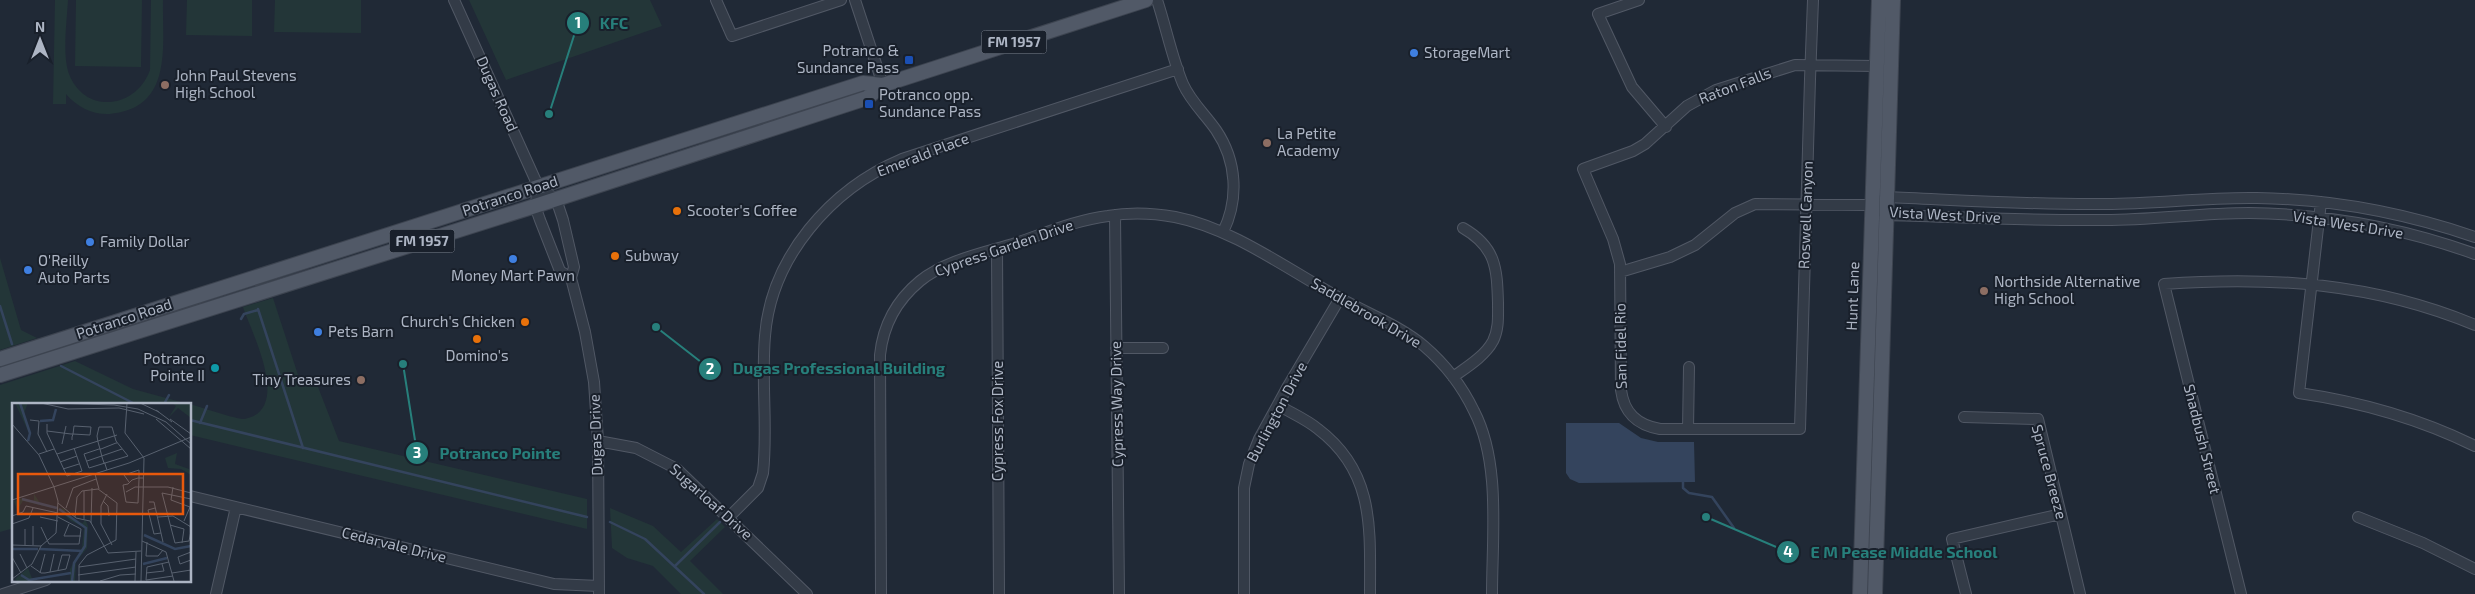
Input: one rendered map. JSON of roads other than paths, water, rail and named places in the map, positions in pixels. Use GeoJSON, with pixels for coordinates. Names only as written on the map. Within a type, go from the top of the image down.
{"type":"FeatureCollection","features":[{"type":"Feature","properties":{"kind":"main road","name":"Potranco Road"},"geometry":{"type":"LineString","coordinates":[[0,359],[863,84],[883,85],[1146,0]]}},
{"type":"Feature","properties":{"kind":"main road","name":"Hunt Lane"},"geometry":{"type":"LineString","coordinates":[[1860,594],[1879,0]]}},
{"type":"Feature","properties":{"kind":"main road","name":"Hunt Lane"},"geometry":{"type":"LineString","coordinates":[[1875,594],[1893,0]]}},
{"type":"Feature","properties":{"kind":"main road","name":"Potranco Road"},"geometry":{"type":"LineString","coordinates":[[0,375],[536,206],[868,98],[883,85]]}},
{"type":"Feature","properties":{"kind":"main road"},"geometry":{"type":"LineString","coordinates":[[83,332],[87,347]]}},
{"type":"Feature","properties":{"kind":"main road"},"geometry":{"type":"LineString","coordinates":[[1867,347],[1882,347]]}},
{"type":"Feature","properties":{"kind":"main road"},"geometry":{"type":"LineString","coordinates":[[1861,563],[1875,564]]}},
{"type":"Feature","properties":{"kind":"street","name":"Dugas Road"},"geometry":{"type":"LineString","coordinates":[[454,0],[539,188]]}},
{"type":"Feature","properties":{"kind":"street"},"geometry":{"type":"LineString","coordinates":[[716,0],[732,36],[841,0]]}},
{"type":"Feature","properties":{"kind":"street"},"geometry":{"type":"LineString","coordinates":[[855,0],[883,85]]}},
{"type":"Feature","properties":{"kind":"street"},"geometry":{"type":"LineString","coordinates":[[1157,0],[1178,69],[1190,97],[1221,138],[1230,162],[1234,201],[1223,232]]}},
{"type":"Feature","properties":{"kind":"street"},"geometry":{"type":"LineString","coordinates":[[1639,0],[1598,14],[1632,88],[1666,126]]}},
{"type":"Feature","properties":{"kind":"street","name":"Roswell Canyon"},"geometry":{"type":"LineString","coordinates":[[1800,429],[1813,0]]}},
{"type":"Feature","properties":{"kind":"street","name":"Raton Falls"},"geometry":{"type":"LineString","coordinates":[[1583,169],[1633,151],[1666,126],[1687,106],[1716,90],[1782,68],[1811,64],[1877,66]]}},
{"type":"Feature","properties":{"kind":"street","name":"Emerald Place"},"geometry":{"type":"LineString","coordinates":[[729,517],[754,493],[763,477],[764,347],[766,322],[772,300],[784,270],[796,248],[810,228],[832,203],[866,177],[902,159],[1178,69]]}},
{"type":"Feature","properties":{"kind":"street","name":"San Fidel Rio"},"geometry":{"type":"LineString","coordinates":[[1583,169],[1613,239],[1620,272],[1621,390],[1624,406],[1634,419],[1646,426],[1660,430],[1800,429]]}},
{"type":"Feature","properties":{"kind":"street"},"geometry":{"type":"LineString","coordinates":[[539,188],[556,199]]}},
{"type":"Feature","properties":{"kind":"street","name":"Dugas Drive"},"geometry":{"type":"LineString","coordinates":[[539,188],[536,206],[560,271],[571,278]]}},
{"type":"Feature","properties":{"kind":"street","name":"Vista West Drive"},"geometry":{"type":"LineString","coordinates":[[1872,205],[1887,198],[2107,204],[2257,198],[2321,202],[2429,222],[2475,237]]}},
{"type":"Feature","properties":{"kind":"street","name":"Dugas Drive"},"geometry":{"type":"LineString","coordinates":[[556,199],[574,267],[571,278],[591,362],[597,408],[599,590]]}},
{"type":"Feature","properties":{"kind":"street"},"geometry":{"type":"LineString","coordinates":[[1927,216],[1928,199]]}},
{"type":"Feature","properties":{"kind":"street"},"geometry":{"type":"LineString","coordinates":[[1620,272],[1670,257],[1695,245],[1735,213],[1748,206],[1762,202],[1872,205]]}},
{"type":"Feature","properties":{"kind":"street"},"geometry":{"type":"LineString","coordinates":[[2321,202],[2299,393],[2379,408],[2415,419],[2475,446]]}},
{"type":"Feature","properties":{"kind":"street"},"geometry":{"type":"LineString","coordinates":[[2107,204],[2107,220]]}},
{"type":"Feature","properties":{"kind":"street","name":"Vista West Drive"},"geometry":{"type":"LineString","coordinates":[[1872,205],[1886,214],[1927,216],[2107,220],[2248,213],[2319,218],[2408,234],[2475,254]]}},
{"type":"Feature","properties":{"kind":"street","name":"Saddlebrook Drive"},"geometry":{"type":"LineString","coordinates":[[1115,215],[1148,214],[1174,217],[1223,232],[1408,335],[1424,346],[1453,377],[1475,412],[1488,452],[1492,486],[1492,594]]}},
{"type":"Feature","properties":{"kind":"street","name":"Cypress Garden Drive"},"geometry":{"type":"LineString","coordinates":[[881,594],[879,364],[885,329],[900,301],[923,279],[945,266],[1084,221],[1115,215]]}},
{"type":"Feature","properties":{"kind":"street","name":"Cypress Way Drive"},"geometry":{"type":"LineString","coordinates":[[1115,215],[1119,594]]}},
{"type":"Feature","properties":{"kind":"street"},"geometry":{"type":"LineString","coordinates":[[1453,377],[1485,352],[1493,342],[1498,323],[1495,263],[1482,242],[1463,228]]}},
{"type":"Feature","properties":{"kind":"street","name":"Cypress Fox Drive"},"geometry":{"type":"LineString","coordinates":[[997,249],[999,594]]}},
{"type":"Feature","properties":{"kind":"street","name":"Shadbush Street"},"geometry":{"type":"LineString","coordinates":[[2241,594],[2164,284],[2236,280],[2312,283]]}},
{"type":"Feature","properties":{"kind":"street"},"geometry":{"type":"LineString","coordinates":[[2312,283],[2401,299],[2475,325]]}},
{"type":"Feature","properties":{"kind":"street","name":"Burlington Drive"},"geometry":{"type":"LineString","coordinates":[[1244,594],[1245,478],[1253,452],[1340,298]]}},
{"type":"Feature","properties":{"kind":"street"},"geometry":{"type":"LineString","coordinates":[[1116,348],[1163,348]]}},
{"type":"Feature","properties":{"kind":"street"},"geometry":{"type":"LineString","coordinates":[[1688,430],[1689,367]]}},
{"type":"Feature","properties":{"kind":"street"},"geometry":{"type":"LineString","coordinates":[[1278,405],[1327,436],[1345,455],[1358,478],[1369,516],[1370,594]]}},
{"type":"Feature","properties":{"kind":"street","name":"Spruce Breeze"},"geometry":{"type":"LineString","coordinates":[[1964,417],[2038,419],[2080,594]]}},
{"type":"Feature","properties":{"kind":"street","name":"Sugarloaf Drive"},"geometry":{"type":"LineString","coordinates":[[598,441],[636,448],[671,465],[729,517],[807,594]]}},
{"type":"Feature","properties":{"kind":"street","name":"Cedarvale Drive"},"geometry":{"type":"LineString","coordinates":[[191,496],[554,584],[599,590]]}},
{"type":"Feature","properties":{"kind":"street"},"geometry":{"type":"LineString","coordinates":[[216,594],[236,507]]}},
{"type":"Feature","properties":{"kind":"street"},"geometry":{"type":"LineString","coordinates":[[1966,594],[1952,539],[2060,514]]}},
{"type":"Feature","properties":{"kind":"street"},"geometry":{"type":"LineString","coordinates":[[2358,517],[2414,539],[2475,569]]}},
{"type":"Feature","properties":{"kind":"street"},"geometry":{"type":"LineString","coordinates":[[4,594],[40,582]]}},
{"type":"Feature","properties":{"kind":"water"},"geometry":{"type":"Polygon","coordinates":[[[1566,423],[1619,423],[1641,438],[1658,442],[1694,442],[1695,482],[1579,483],[1570,479],[1566,473],[1566,423]]]}},
{"type":"Feature","properties":{"kind":"waterway"},"geometry":{"type":"LineString","coordinates":[[0,306],[12,344]]}},
{"type":"Feature","properties":{"kind":"waterway"},"geometry":{"type":"LineString","coordinates":[[258,309],[303,448]]}},
{"type":"Feature","properties":{"kind":"waterway"},"geometry":{"type":"LineString","coordinates":[[241,319],[244,314],[258,310]]}},
{"type":"Feature","properties":{"kind":"waterway"},"geometry":{"type":"LineString","coordinates":[[61,366],[133,403]]}},
{"type":"Feature","properties":{"kind":"waterway"},"geometry":{"type":"LineString","coordinates":[[165,403],[169,395]]}},
{"type":"Feature","properties":{"kind":"waterway"},"geometry":{"type":"LineString","coordinates":[[200,423],[207,406]]}},
{"type":"Feature","properties":{"kind":"waterway"},"geometry":{"type":"LineString","coordinates":[[191,420],[587,517]]}},
{"type":"Feature","properties":{"kind":"waterway"},"geometry":{"type":"LineString","coordinates":[[1683,482],[1683,488],[1689,493],[1712,497],[1734,528]]}},
{"type":"Feature","properties":{"kind":"waterway"},"geometry":{"type":"LineString","coordinates":[[610,522],[645,539],[704,594]]}},
{"type":"Feature","properties":{"kind":"waterway"},"geometry":{"type":"LineString","coordinates":[[675,566],[720,522]]}},
{"type":"Feature","properties":{"kind":"place","name":"StorageMart"},"geometry":{"type":"Point","coordinates":[1414,53]}},
{"type":"Feature","properties":{"kind":"place","name":"Potranco & Sundance Pass"},"geometry":{"type":"Point","coordinates":[909,60]}},
{"type":"Feature","properties":{"kind":"place","name":"John Paul Stevens High School"},"geometry":{"type":"Point","coordinates":[165,85]}},
{"type":"Feature","properties":{"kind":"place","name":"Potranco opp. Sundance Pass"},"geometry":{"type":"Point","coordinates":[869,104]}},
{"type":"Feature","properties":{"kind":"place","name":"KFC"},"geometry":{"type":"Point","coordinates":[549,114]}},
{"type":"Feature","properties":{"kind":"place","name":"La Petite Academy"},"geometry":{"type":"Point","coordinates":[1267,143]}},
{"type":"Feature","properties":{"kind":"place","name":"Scooter's Coffee"},"geometry":{"type":"Point","coordinates":[677,211]}},
{"type":"Feature","properties":{"kind":"place","name":"Family Dollar"},"geometry":{"type":"Point","coordinates":[90,242]}},
{"type":"Feature","properties":{"kind":"place","name":"Subway"},"geometry":{"type":"Point","coordinates":[615,256]}},
{"type":"Feature","properties":{"kind":"place","name":"Money Mart Pawn"},"geometry":{"type":"Point","coordinates":[513,259]}},
{"type":"Feature","properties":{"kind":"place","name":"O'Reilly Auto Parts"},"geometry":{"type":"Point","coordinates":[28,270]}},
{"type":"Feature","properties":{"kind":"place","name":"Northside Alternative High School"},"geometry":{"type":"Point","coordinates":[1984,291]}},
{"type":"Feature","properties":{"kind":"place","name":"Church's Chicken"},"geometry":{"type":"Point","coordinates":[525,322]}},
{"type":"Feature","properties":{"kind":"place","name":"Dugas Professional Building"},"geometry":{"type":"Point","coordinates":[656,327]}},
{"type":"Feature","properties":{"kind":"place","name":"Pets Barn"},"geometry":{"type":"Point","coordinates":[318,332]}},
{"type":"Feature","properties":{"kind":"place","name":"Domino's"},"geometry":{"type":"Point","coordinates":[477,339]}},
{"type":"Feature","properties":{"kind":"place","name":"Potranco Pointe"},"geometry":{"type":"Point","coordinates":[403,364]}},
{"type":"Feature","properties":{"kind":"place","name":"Potranco Pointe II"},"geometry":{"type":"Point","coordinates":[215,368]}},
{"type":"Feature","properties":{"kind":"place","name":"Tiny Treasures"},"geometry":{"type":"Point","coordinates":[361,380]}},
{"type":"Feature","properties":{"kind":"place","name":"E M Pease Middle School"},"geometry":{"type":"Point","coordinates":[1706,517]}}]}
